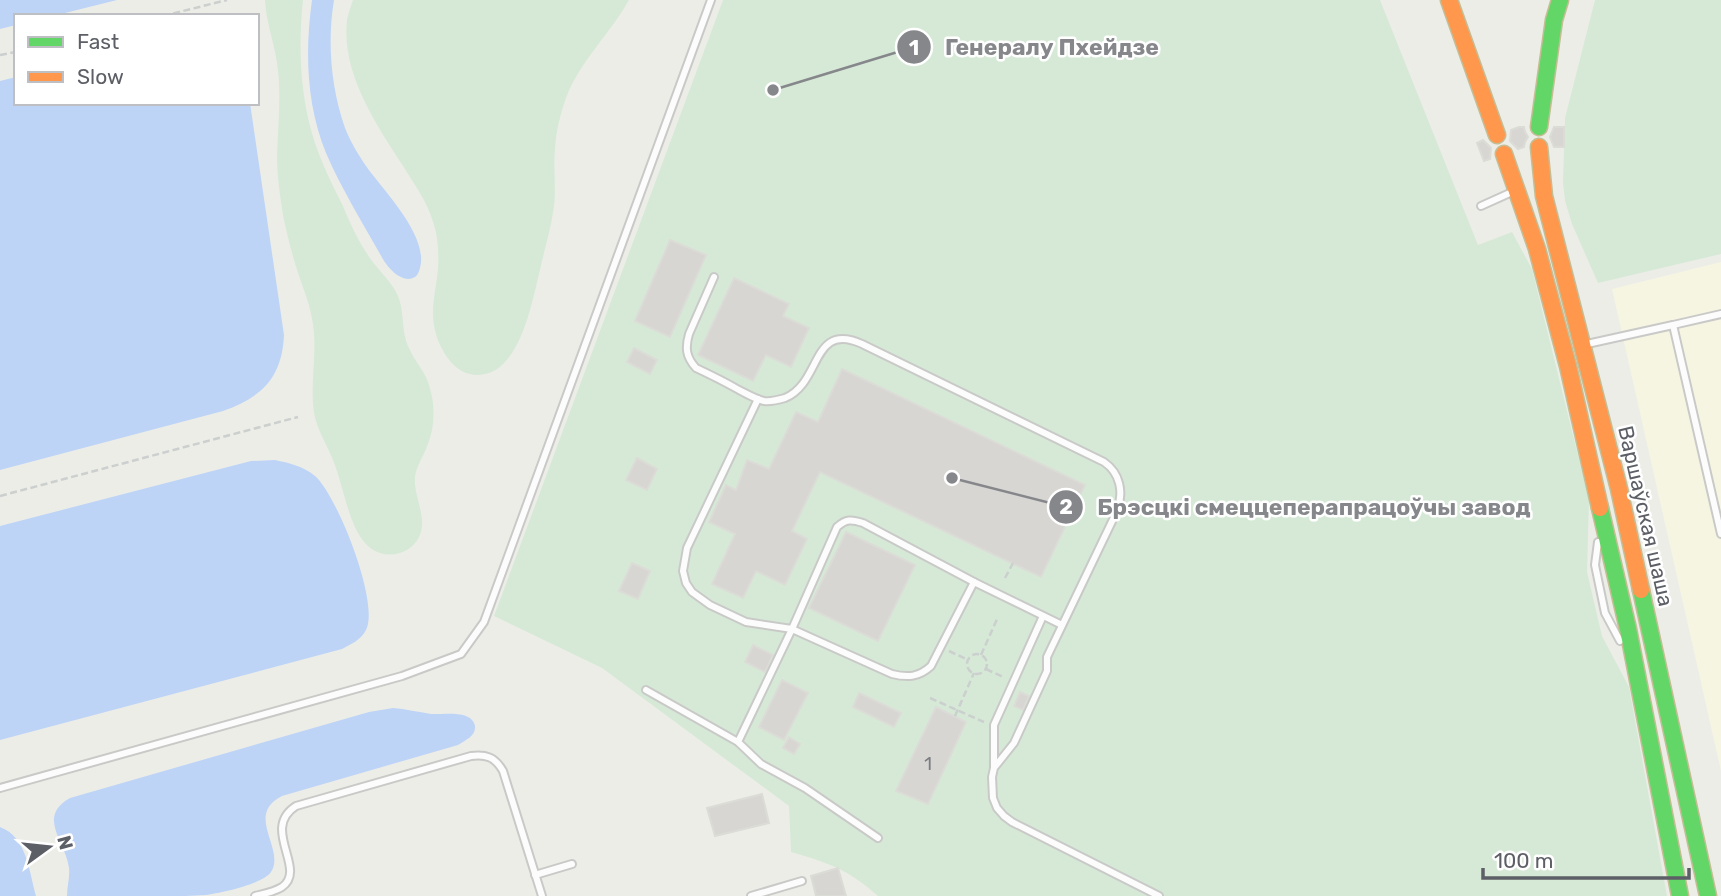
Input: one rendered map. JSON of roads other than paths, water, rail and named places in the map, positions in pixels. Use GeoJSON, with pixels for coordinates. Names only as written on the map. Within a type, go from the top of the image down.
{"type":"FeatureCollection","features":[{"type":"Feature","properties":{"kind":"highway"},"geometry":{"type":"LineString","coordinates":[[1449,0],[1497,135]]}},
{"type":"Feature","properties":{"kind":"highway"},"geometry":{"type":"LineString","coordinates":[[1539,127],[1558,0]]}},
{"type":"Feature","properties":{"kind":"highway","name":"Варшаўская шаша"},"geometry":{"type":"LineString","coordinates":[[1539,147],[1544,196],[1619,489],[1706,888]]}},
{"type":"Feature","properties":{"kind":"highway","name":"Варшаўская шаша"},"geometry":{"type":"LineString","coordinates":[[1504,154],[1537,249],[1569,366],[1637,673],[1679,891]]}},
{"type":"Feature","properties":{"kind":"highway"},"geometry":{"type":"LineString","coordinates":[[1679,891],[1706,888]]}},
{"type":"Feature","properties":{"kind":"lane"},"geometry":{"type":"LineString","coordinates":[[0,788],[402,676],[461,654],[484,622],[711,0]]}},
{"type":"Feature","properties":{"kind":"lane"},"geometry":{"type":"LineString","coordinates":[[1481,206],[1517,190],[1544,196]]}},
{"type":"Feature","properties":{"kind":"lane"},"geometry":{"type":"LineString","coordinates":[[714,277],[687,342],[690,361],[696,368],[758,399],[774,401],[800,388],[823,347],[829,342],[846,338],[1110,466],[1118,479],[1120,503],[1047,657],[1047,671],[1014,743],[994,768]]}},
{"type":"Feature","properties":{"kind":"lane"},"geometry":{"type":"LineString","coordinates":[[1583,345],[1721,314]]}},
{"type":"Feature","properties":{"kind":"lane"},"geometry":{"type":"LineString","coordinates":[[1673,325],[1721,534]]}},
{"type":"Feature","properties":{"kind":"lane"},"geometry":{"type":"LineString","coordinates":[[758,399],[687,548],[683,571],[692,592],[710,605],[746,622],[792,629],[892,674],[914,676],[924,673],[931,666],[974,582]]}},
{"type":"Feature","properties":{"kind":"lane"},"geometry":{"type":"LineString","coordinates":[[738,742],[837,527],[845,520],[853,519],[863,523],[1062,625]]}},
{"type":"Feature","properties":{"kind":"lane"},"geometry":{"type":"LineString","coordinates":[[1044,615],[994,725],[992,777],[993,798],[997,808],[1004,816],[1159,896]]}},
{"type":"Feature","properties":{"kind":"lane"},"geometry":{"type":"LineString","coordinates":[[646,690],[738,742],[761,764],[805,788],[878,838]]}},
{"type":"Feature","properties":{"kind":"lane"},"geometry":{"type":"LineString","coordinates":[[255,896],[281,888],[287,882],[290,868],[281,826],[284,816],[296,806],[482,754],[498,762],[503,771],[542,896]]}},
{"type":"Feature","properties":{"kind":"lane"},"geometry":{"type":"LineString","coordinates":[[535,875],[572,864]]}},
{"type":"Feature","properties":{"kind":"lane"},"geometry":{"type":"LineString","coordinates":[[751,896],[802,881]]}},
{"type":"Feature","properties":{"kind":"water"},"geometry":{"type":"Polygon","coordinates":[[[0,0],[117,0],[61,14],[14,14],[14,26],[0,29],[0,0]]]}},
{"type":"Feature","properties":{"kind":"water"},"geometry":{"type":"Polygon","coordinates":[[[312,0],[334,0],[331,48],[340,113],[357,152],[403,214],[418,242],[420,268],[416,276],[410,279],[397,275],[384,261],[339,180],[319,134],[311,97],[308,58],[312,0]]]}},
{"type":"Feature","properties":{"kind":"water"},"geometry":{"type":"Polygon","coordinates":[[[14,78],[14,105],[250,105],[284,335],[279,363],[274,374],[259,392],[223,411],[0,470],[0,81],[14,78]]]}},
{"type":"Feature","properties":{"kind":"water"},"geometry":{"type":"Polygon","coordinates":[[[275,460],[296,465],[315,476],[334,504],[354,550],[367,597],[369,616],[366,630],[361,636],[342,649],[0,740],[0,526],[251,461],[275,460]]]}},
{"type":"Feature","properties":{"kind":"water"},"geometry":{"type":"Polygon","coordinates":[[[393,708],[431,714],[463,715],[473,721],[475,729],[470,737],[458,745],[282,796],[271,804],[266,813],[274,853],[271,872],[251,884],[201,895],[67,896],[69,868],[54,822],[60,805],[70,798],[369,712],[393,708]]]}},
{"type":"Feature","properties":{"kind":"water"},"geometry":{"type":"Polygon","coordinates":[[[0,827],[16,838],[26,856],[36,896],[0,896],[0,827]]]}},
{"type":"Feature","properties":{"kind":"place","name":"Генералу Пхейдзе"},"geometry":{"type":"Point","coordinates":[773,90]}},
{"type":"Feature","properties":{"kind":"place","name":"Брэсцкі смеццеперапрацоўчы завод"},"geometry":{"type":"Point","coordinates":[952,478]}}]}
